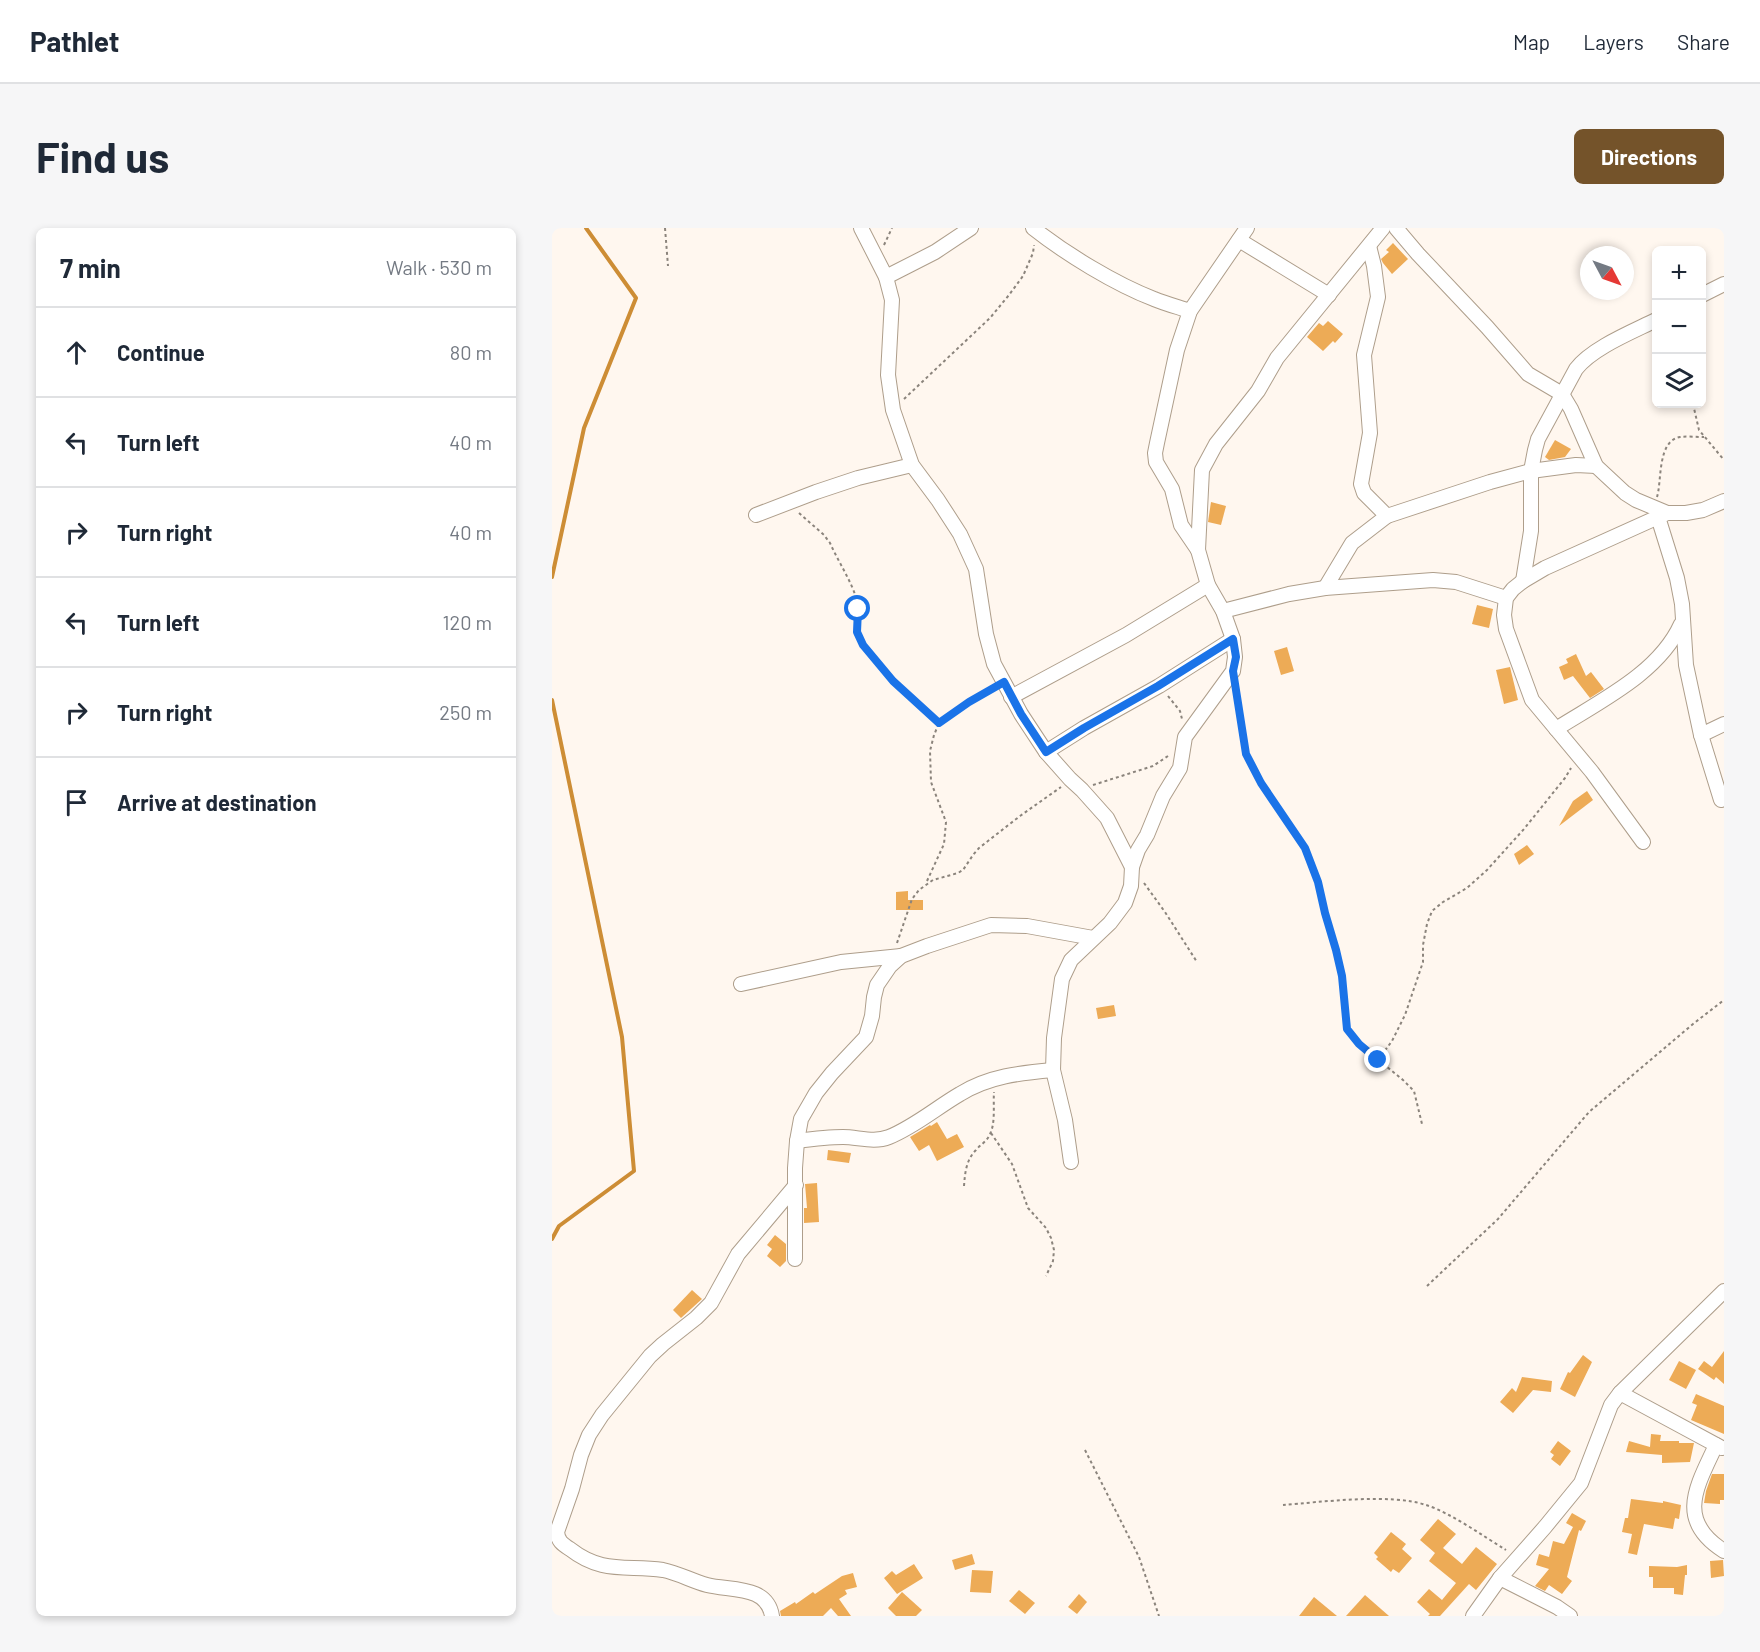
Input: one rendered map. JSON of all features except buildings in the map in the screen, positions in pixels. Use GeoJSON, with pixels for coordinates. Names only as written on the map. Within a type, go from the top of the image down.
{"type":"FeatureCollection","features":[{"type":"Feature","properties":{"kind":"street"},"geometry":{"type":"LineString","coordinates":[[861,228],[886,277],[892,300],[888,375],[893,410],[912,465],[960,534],[976,569],[986,634],[994,664],[1021,714],[1046,752],[1107,818],[1132,868]]}},
{"type":"Feature","properties":{"kind":"street"},"geometry":{"type":"LineString","coordinates":[[886,277],[935,252],[971,228]]}},
{"type":"Feature","properties":{"kind":"street"},"geometry":{"type":"LineString","coordinates":[[1071,1162],[1065,1120],[1053,1070],[1054,1038],[1062,979],[1071,960],[1110,923],[1125,903],[1138,850],[1147,835],[1163,796],[1180,768],[1184,741],[1233,671],[1236,657],[1233,639],[1223,610],[1208,585],[1198,550],[1178,519],[1172,489],[1156,462],[1155,453],[1178,350],[1190,311],[1247,228]]}},
{"type":"Feature","properties":{"kind":"street"},"geometry":{"type":"LineString","coordinates":[[1198,550],[1201,477],[1204,463],[1216,444],[1258,391],[1277,358],[1383,228]]}},
{"type":"Feature","properties":{"kind":"street"},"geometry":{"type":"LineString","coordinates":[[1396,228],[1528,374],[1562,394],[1596,466],[1630,497],[1659,512],[1686,513],[1703,510],[1724,501]]}},
{"type":"Feature","properties":{"kind":"street"},"geometry":{"type":"LineString","coordinates":[[1034,229],[1063,250],[1116,281],[1154,299],[1190,311]]}},
{"type":"Feature","properties":{"kind":"street"},"geometry":{"type":"LineString","coordinates":[[1239,240],[1329,295]]}},
{"type":"Feature","properties":{"kind":"street"},"geometry":{"type":"LineString","coordinates":[[1369,246],[1378,297],[1364,355],[1371,433],[1361,484],[1364,493],[1387,516]]}},
{"type":"Feature","properties":{"kind":"street"},"geometry":{"type":"LineString","coordinates":[[1706,293],[1724,284]]}},
{"type":"Feature","properties":{"kind":"street"},"geometry":{"type":"LineString","coordinates":[[1522,581],[1531,531],[1531,471],[1538,439],[1576,369],[1584,359],[1652,322]]}},
{"type":"Feature","properties":{"kind":"street"},"geometry":{"type":"LineString","coordinates":[[756,515],[858,478],[912,465]]}},
{"type":"Feature","properties":{"kind":"street"},"geometry":{"type":"LineString","coordinates":[[1325,588],[1352,543],[1387,516],[1531,471],[1576,465],[1596,466]]}},
{"type":"Feature","properties":{"kind":"street"},"geometry":{"type":"LineString","coordinates":[[1643,842],[1592,772],[1532,700],[1506,629],[1504,615],[1506,598],[1522,581],[1659,512]]}},
{"type":"Feature","properties":{"kind":"street"},"geometry":{"type":"LineString","coordinates":[[1659,512],[1682,604],[1686,665],[1701,735],[1721,800]]}},
{"type":"Feature","properties":{"kind":"street"},"geometry":{"type":"LineString","coordinates":[[1223,610],[1325,588],[1433,580],[1456,582],[1506,598]]}},
{"type":"Feature","properties":{"kind":"street"},"geometry":{"type":"LineString","coordinates":[[1011,697],[1136,629],[1208,585]]}},
{"type":"Feature","properties":{"kind":"street"},"geometry":{"type":"LineString","coordinates":[[1556,729],[1643,673],[1669,647],[1682,622]]}},
{"type":"Feature","properties":{"kind":"street"},"geometry":{"type":"LineString","coordinates":[[1046,752],[1233,639]]}},
{"type":"Feature","properties":{"kind":"street"},"geometry":{"type":"LineString","coordinates":[[1701,735],[1724,724]]}},
{"type":"Feature","properties":{"kind":"street"},"geometry":{"type":"LineString","coordinates":[[1119,841],[1138,850]]}},
{"type":"Feature","properties":{"kind":"street"},"geometry":{"type":"LineString","coordinates":[[741,984],[841,962],[897,956],[991,926],[1027,926],[1094,938]]}},
{"type":"Feature","properties":{"kind":"street"},"geometry":{"type":"LineString","coordinates":[[795,1259],[797,1141],[801,1119],[816,1093],[866,1036],[878,985],[897,956]]}},
{"type":"Feature","properties":{"kind":"street"},"geometry":{"type":"LineString","coordinates":[[797,1141],[844,1137],[877,1140],[888,1137],[962,1092],[995,1077],[1053,1070]]}},
{"type":"Feature","properties":{"kind":"street"},"geometry":{"type":"LineString","coordinates":[[772,1616],[770,1606],[759,1595],[706,1585],[664,1570],[600,1566],[578,1556],[557,1538],[557,1532],[581,1455],[589,1435],[602,1414],[650,1356],[711,1303],[738,1254],[796,1185]]}},
{"type":"Feature","properties":{"kind":"street"},"geometry":{"type":"LineString","coordinates":[[1473,1616],[1500,1578],[1581,1483],[1611,1405],[1620,1393],[1724,1291]]}},
{"type":"Feature","properties":{"kind":"street"},"geometry":{"type":"LineString","coordinates":[[1620,1393],[1720,1447],[1695,1493],[1695,1518],[1712,1544],[1724,1551]]}},
{"type":"Feature","properties":{"kind":"street"},"geometry":{"type":"LineString","coordinates":[[1500,1578],[1570,1616]]}},
{"type":"Feature","properties":{"kind":"path"},"geometry":{"type":"LineString","coordinates":[[665,228],[668,266]]}},
{"type":"Feature","properties":{"kind":"path"},"geometry":{"type":"LineString","coordinates":[[876,257],[892,228]]}},
{"type":"Feature","properties":{"kind":"path"},"geometry":{"type":"LineString","coordinates":[[893,410],[990,318],[1010,295],[1023,276],[1033,253],[1034,229]]}},
{"type":"Feature","properties":{"kind":"path"},"geometry":{"type":"LineString","coordinates":[[1694,408],[1699,430],[1724,460]]}},
{"type":"Feature","properties":{"kind":"path"},"geometry":{"type":"LineString","coordinates":[[1659,512],[1660,468],[1669,443],[1678,437],[1704,437]]}},
{"type":"Feature","properties":{"kind":"path"},"geometry":{"type":"LineString","coordinates":[[788,503],[830,543],[856,598],[857,632],[863,645],[893,681],[939,723]]}},
{"type":"Feature","properties":{"kind":"path"},"geometry":{"type":"LineString","coordinates":[[1233,671],[1246,754],[1261,783],[1305,848],[1318,882],[1342,976],[1347,1029],[1359,1044],[1414,1091],[1422,1124]]}},
{"type":"Feature","properties":{"kind":"path"},"geometry":{"type":"LineString","coordinates":[[897,956],[912,899],[926,884],[944,844],[946,822],[931,782],[929,765],[930,751],[939,723],[1004,682]]}},
{"type":"Feature","properties":{"kind":"path"},"geometry":{"type":"LineString","coordinates":[[1082,790],[1099,782],[1153,766],[1184,741],[1180,711],[1158,686]]}},
{"type":"Feature","properties":{"kind":"path"},"geometry":{"type":"LineString","coordinates":[[1378,1060],[1392,1041],[1405,1015],[1423,962],[1423,945],[1432,912],[1443,902],[1467,888],[1487,870],[1524,830],[1558,786],[1578,755]]}},
{"type":"Feature","properties":{"kind":"path"},"geometry":{"type":"LineString","coordinates":[[926,884],[966,868],[979,848],[1070,780]]}},
{"type":"Feature","properties":{"kind":"path"},"geometry":{"type":"LineString","coordinates":[[1132,868],[1151,891],[1197,962]]}},
{"type":"Feature","properties":{"kind":"path"},"geometry":{"type":"LineString","coordinates":[[1427,1286],[1498,1219],[1589,1112],[1724,1000]]}},
{"type":"Feature","properties":{"kind":"path"},"geometry":{"type":"LineString","coordinates":[[964,1186],[966,1167],[970,1157],[991,1133],[995,1077]]}},
{"type":"Feature","properties":{"kind":"path"},"geometry":{"type":"LineString","coordinates":[[991,1133],[1012,1164],[1028,1208],[1046,1228],[1051,1238],[1054,1250],[1053,1261],[1046,1276]]}},
{"type":"Feature","properties":{"kind":"path"},"geometry":{"type":"LineString","coordinates":[[1085,1450],[1139,1557],[1159,1616]]}},
{"type":"Feature","properties":{"kind":"path"},"geometry":{"type":"LineString","coordinates":[[1283,1505],[1382,1499],[1424,1504],[1519,1558]]}},
{"type":"Feature","properties":{"kind":"waterway"},"geometry":{"type":"LineString","coordinates":[[552,577],[584,428],[636,298],[586,228]]}},
{"type":"Feature","properties":{"kind":"waterway"},"geometry":{"type":"LineString","coordinates":[[552,700],[622,1037],[634,1171],[559,1226],[552,1239]]}},
{"type":"Feature","properties":{"kind":"route"},"geometry":{"type":"LineString","coordinates":[[858,609],[857,632],[863,645],[893,681],[939,723],[1004,682],[1021,714],[1046,752],[1233,639],[1236,657],[1233,671],[1246,754],[1261,783],[1305,848],[1318,882],[1336,950],[1342,976],[1347,1029],[1359,1044],[1378,1060]]}}]}
